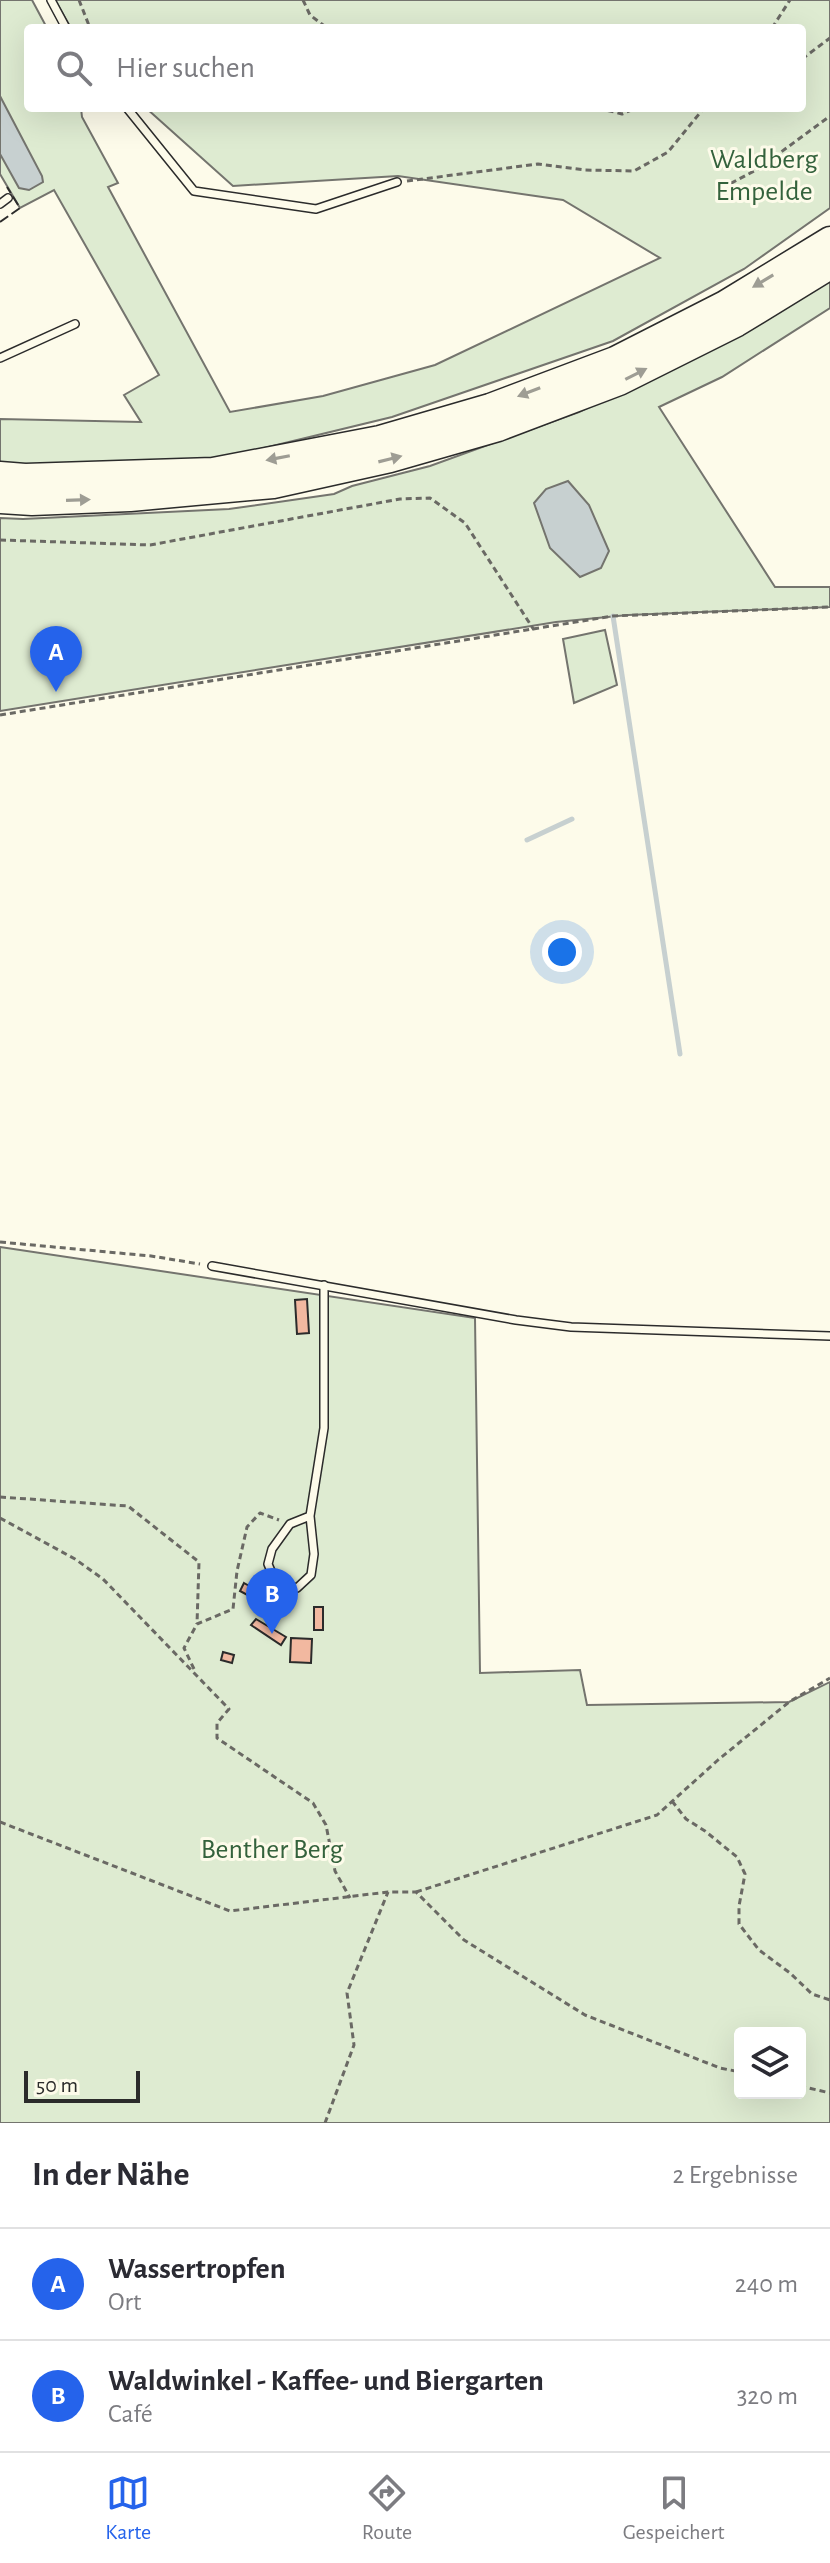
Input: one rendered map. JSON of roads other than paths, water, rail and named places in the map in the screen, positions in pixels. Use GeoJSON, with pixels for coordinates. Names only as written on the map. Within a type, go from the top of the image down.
{"type":"FeatureCollection","features":[{"type":"Feature","properties":{"kind":"highway"},"geometry":{"type":"LineString","coordinates":[[0,475],[25,477],[213,471],[380,439],[490,407],[615,360],[725,304],[830,240]]}},
{"type":"Feature","properties":{"kind":"highway"},"geometry":{"type":"LineString","coordinates":[[0,500],[32,502],[130,498],[273,485],[417,452],[498,428],[619,382],[737,323],[830,266]]}},
{"type":"Feature","properties":{"kind":"lane"},"geometry":{"type":"LineString","coordinates":[[51,0],[64,24]]}},
{"type":"Feature","properties":{"kind":"lane"},"geometry":{"type":"LineString","coordinates":[[130,112],[194,191],[316,209],[397,182]]}},
{"type":"Feature","properties":{"kind":"lane"},"geometry":{"type":"LineString","coordinates":[[0,204],[8,198]]}},
{"type":"Feature","properties":{"kind":"lane"},"geometry":{"type":"LineString","coordinates":[[0,358],[75,324]]}},
{"type":"Feature","properties":{"kind":"lane"},"geometry":{"type":"LineString","coordinates":[[212,1266],[571,1327],[830,1336]]}},
{"type":"Feature","properties":{"kind":"lane"},"geometry":{"type":"LineString","coordinates":[[310,1516],[290,1524],[272,1549],[268,1564],[276,1583],[297,1588],[311,1575],[314,1554],[310,1516],[324,1428],[324,1285]]}},
{"type":"Feature","properties":{"kind":"waterway"},"geometry":{"type":"LineString","coordinates":[[613,616],[680,1054]]}},
{"type":"Feature","properties":{"kind":"waterway"},"geometry":{"type":"LineString","coordinates":[[527,840],[572,819]]}},
{"type":"Feature","properties":{"kind":"place","name":"Wassertropfen"},"geometry":{"type":"Point","coordinates":[56,692]}},
{"type":"Feature","properties":{"kind":"place","name":"Waldwinkel - Kaffee- und Biergarten"},"geometry":{"type":"Point","coordinates":[272,1634]}},
{"type":"Feature","properties":{"kind":"park label","name":"Waldberg Empelde"},"geometry":{"type":"Point","coordinates":[764,174]}},
{"type":"Feature","properties":{"kind":"park label","name":"Benther Berg"},"geometry":{"type":"Point","coordinates":[272,1848]}}]}
